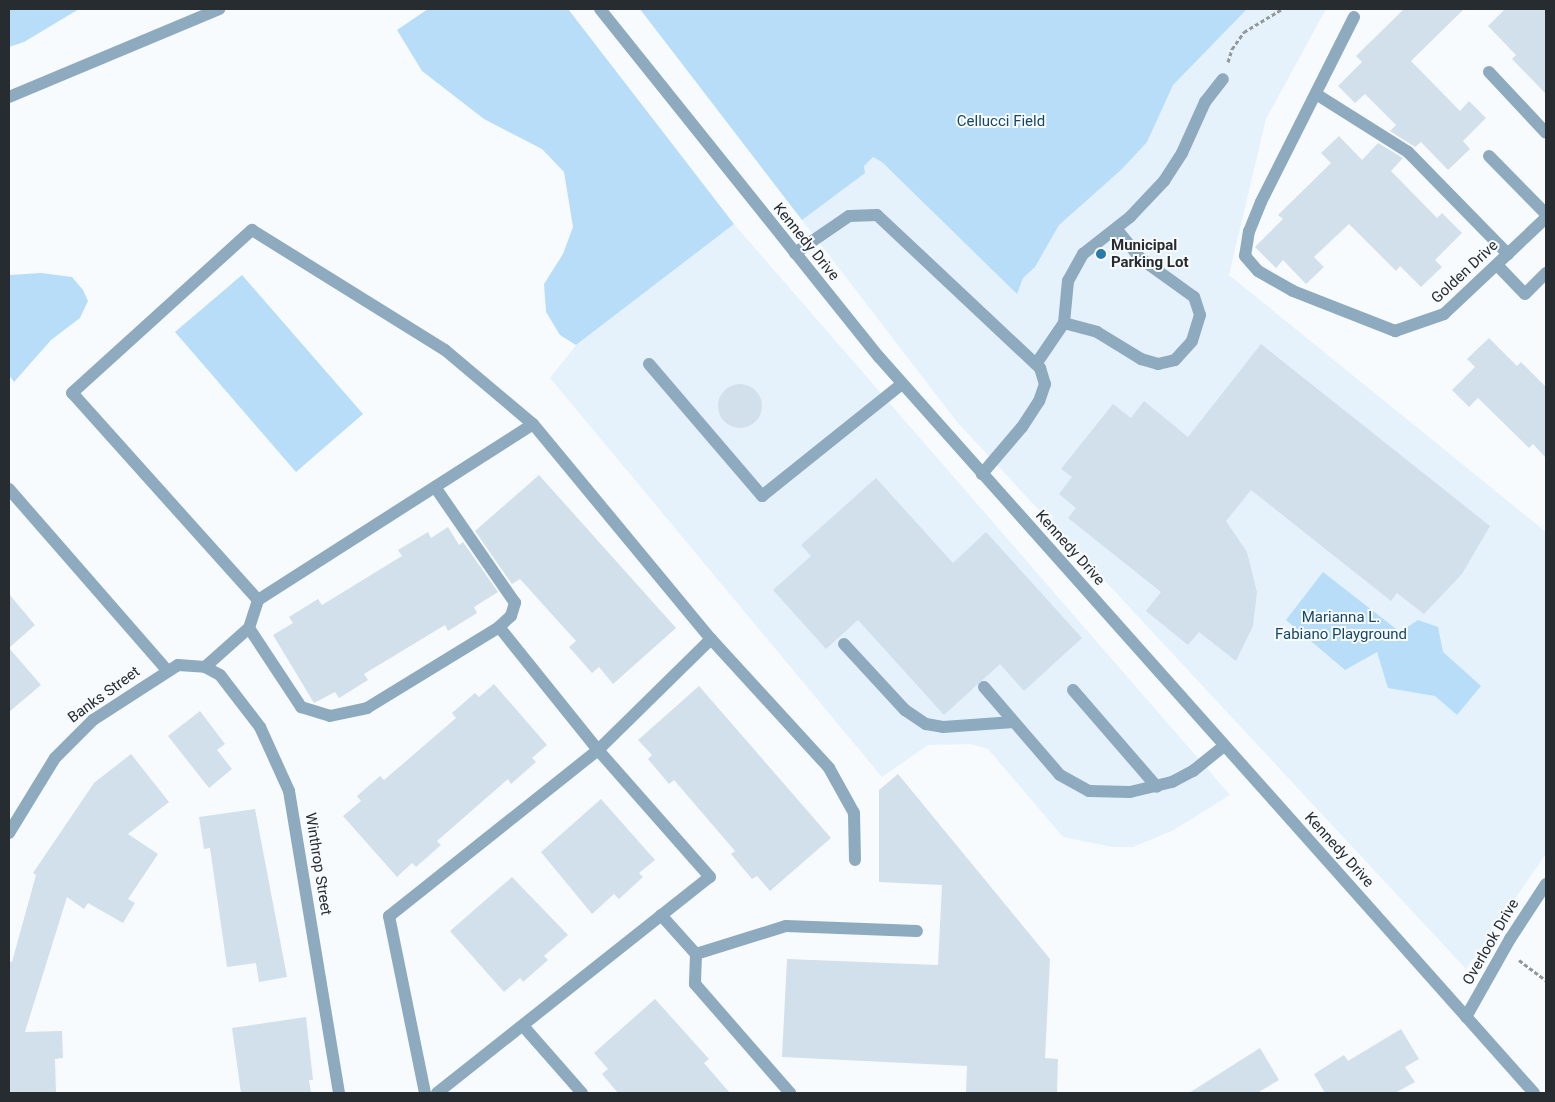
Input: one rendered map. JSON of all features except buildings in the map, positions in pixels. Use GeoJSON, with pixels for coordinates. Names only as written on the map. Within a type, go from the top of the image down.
{"type":"FeatureCollection","features":[{"type":"Feature","properties":{"kind":"street"},"geometry":{"type":"LineString","coordinates":[[9,97],[219,9]]}},
{"type":"Feature","properties":{"kind":"street","name":"Kennedy Drive"},"geometry":{"type":"LineString","coordinates":[[600,9],[902,384],[1533,1093]]}},
{"type":"Feature","properties":{"kind":"street"},"geometry":{"type":"LineString","coordinates":[[1354,17],[1316,94],[1408,152],[1508,254]]}},
{"type":"Feature","properties":{"kind":"street"},"geometry":{"type":"LineString","coordinates":[[1489,72],[1546,133]]}},
{"type":"Feature","properties":{"kind":"street"},"geometry":{"type":"LineString","coordinates":[[1036,364],[1064,323],[1067,289],[1077,263],[1090,247],[1116,228],[1164,181],[1182,153],[1205,102],[1223,79]]}},
{"type":"Feature","properties":{"kind":"street","name":"Golden Drive"},"geometry":{"type":"LineString","coordinates":[[1316,94],[1261,202],[1247,237],[1245,256],[1258,271],[1293,291],[1395,331],[1444,314],[1546,218]]}},
{"type":"Feature","properties":{"kind":"street"},"geometry":{"type":"LineString","coordinates":[[1488,156],[1546,214]]}},
{"type":"Feature","properties":{"kind":"street"},"geometry":{"type":"LineString","coordinates":[[795,253],[849,216],[877,215],[1036,364],[1045,378],[1039,401],[1022,427],[982,474]]}},
{"type":"Feature","properties":{"kind":"street"},"geometry":{"type":"LineString","coordinates":[[1064,323],[1097,332],[1141,359],[1158,364],[1175,360],[1192,341],[1200,315],[1194,297],[1140,258],[1116,228]]}},
{"type":"Feature","properties":{"kind":"street"},"geometry":{"type":"LineString","coordinates":[[258,600],[72,393],[252,230],[445,350],[533,424],[711,639],[829,768],[854,813],[855,860]]}},
{"type":"Feature","properties":{"kind":"street"},"geometry":{"type":"LineString","coordinates":[[1496,265],[1525,294],[1546,273]]}},
{"type":"Feature","properties":{"kind":"street"},"geometry":{"type":"LineString","coordinates":[[649,364],[762,496],[902,384]]}},
{"type":"Feature","properties":{"kind":"street"},"geometry":{"type":"LineString","coordinates":[[205,666],[249,628],[258,600],[533,424]]}},
{"type":"Feature","properties":{"kind":"street"},"geometry":{"type":"LineString","coordinates":[[249,628],[301,707],[330,716],[367,708],[500,627],[511,616],[515,603],[435,486]]}},
{"type":"Feature","properties":{"kind":"street"},"geometry":{"type":"LineString","coordinates":[[9,489],[167,670]]}},
{"type":"Feature","properties":{"kind":"street"},"geometry":{"type":"LineString","coordinates":[[436,1093],[524,1027],[710,877],[598,750],[500,627]]}},
{"type":"Feature","properties":{"kind":"street"},"geometry":{"type":"LineString","coordinates":[[425,1093],[389,916],[598,750],[711,639]]}},
{"type":"Feature","properties":{"kind":"street"},"geometry":{"type":"LineString","coordinates":[[844,644],[905,710],[926,724],[942,727],[1014,722]]}},
{"type":"Feature","properties":{"kind":"street","name":"Banks Street"},"geometry":{"type":"LineString","coordinates":[[9,833],[43,774],[67,743],[94,720],[167,670],[184,664],[205,666]]}},
{"type":"Feature","properties":{"kind":"street","name":"Winthrop Street"},"geometry":{"type":"LineString","coordinates":[[205,666],[226,681],[249,710],[269,742],[289,791],[339,1093]]}},
{"type":"Feature","properties":{"kind":"street"},"geometry":{"type":"LineString","coordinates":[[984,687],[1060,775],[1080,788],[1116,793],[1157,787],[1184,777],[1224,746]]}},
{"type":"Feature","properties":{"kind":"street"},"geometry":{"type":"LineString","coordinates":[[1073,690],[1157,787]]}},
{"type":"Feature","properties":{"kind":"street","name":"Overlook Drive"},"geometry":{"type":"LineString","coordinates":[[1466,1017],[1504,950],[1546,884]]}},
{"type":"Feature","properties":{"kind":"street"},"geometry":{"type":"LineString","coordinates":[[661,915],[696,954],[695,984],[790,1093]]}},
{"type":"Feature","properties":{"kind":"street"},"geometry":{"type":"LineString","coordinates":[[696,954],[786,926],[918,931]]}},
{"type":"Feature","properties":{"kind":"street"},"geometry":{"type":"LineString","coordinates":[[524,1027],[582,1093]]}},
{"type":"Feature","properties":{"kind":"path"},"geometry":{"type":"LineString","coordinates":[[1223,79],[1237,40],[1282,9]]}},
{"type":"Feature","properties":{"kind":"path"},"geometry":{"type":"LineString","coordinates":[[1504,950],[1546,980]]}},
{"type":"Feature","properties":{"kind":"shaded area"},"geometry":{"type":"Polygon","coordinates":[[[640,9],[1326,9],[1266,119],[1229,275],[1546,532],[1546,854],[1466,969],[957,422],[640,9]]]}},
{"type":"Feature","properties":{"kind":"shaded area"},"geometry":{"type":"Polygon","coordinates":[[[734,224],[1230,795],[1174,830],[1133,847],[1112,847],[1063,837],[988,749],[971,744],[928,745],[882,777],[550,378],[576,345],[734,224]]]}},
{"type":"Feature","properties":{"kind":"green space"},"geometry":{"type":"Polygon","coordinates":[[[9,9],[79,9],[24,42],[9,47],[9,9]]]}},
{"type":"Feature","properties":{"kind":"green space"},"geometry":{"type":"Polygon","coordinates":[[[428,9],[568,9],[734,224],[576,345],[560,335],[546,312],[544,284],[563,254],[573,227],[564,172],[542,149],[484,119],[422,71],[397,30],[428,9]]]}},
{"type":"Feature","properties":{"kind":"green space","name":"Cellucci Field"},"geometry":{"type":"Polygon","coordinates":[[[640,9],[1247,9],[1173,85],[1147,142],[1122,169],[1059,225],[1035,267],[1023,278],[1017,294],[882,162],[873,157],[864,166],[865,173],[802,220],[640,9]]]}},
{"type":"Feature","properties":{"kind":"green space"},"geometry":{"type":"Polygon","coordinates":[[[41,273],[72,277],[83,290],[88,301],[80,318],[51,340],[14,382],[9,375],[9,275],[41,273]]]}},
{"type":"Feature","properties":{"kind":"green space"},"geometry":{"type":"Polygon","coordinates":[[[242,275],[363,414],[296,472],[175,332],[242,275]]]}},
{"type":"Feature","properties":{"kind":"green space","name":"Marianna L. Fabiano Playground"},"geometry":{"type":"Polygon","coordinates":[[[1323,572],[1400,632],[1418,620],[1438,627],[1443,652],[1481,686],[1457,715],[1435,696],[1388,688],[1377,652],[1345,670],[1286,620],[1323,572]]]}},
{"type":"Feature","properties":{"kind":"place","name":"Municipal Parking Lot"},"geometry":{"type":"Point","coordinates":[1101,254]}}]}
